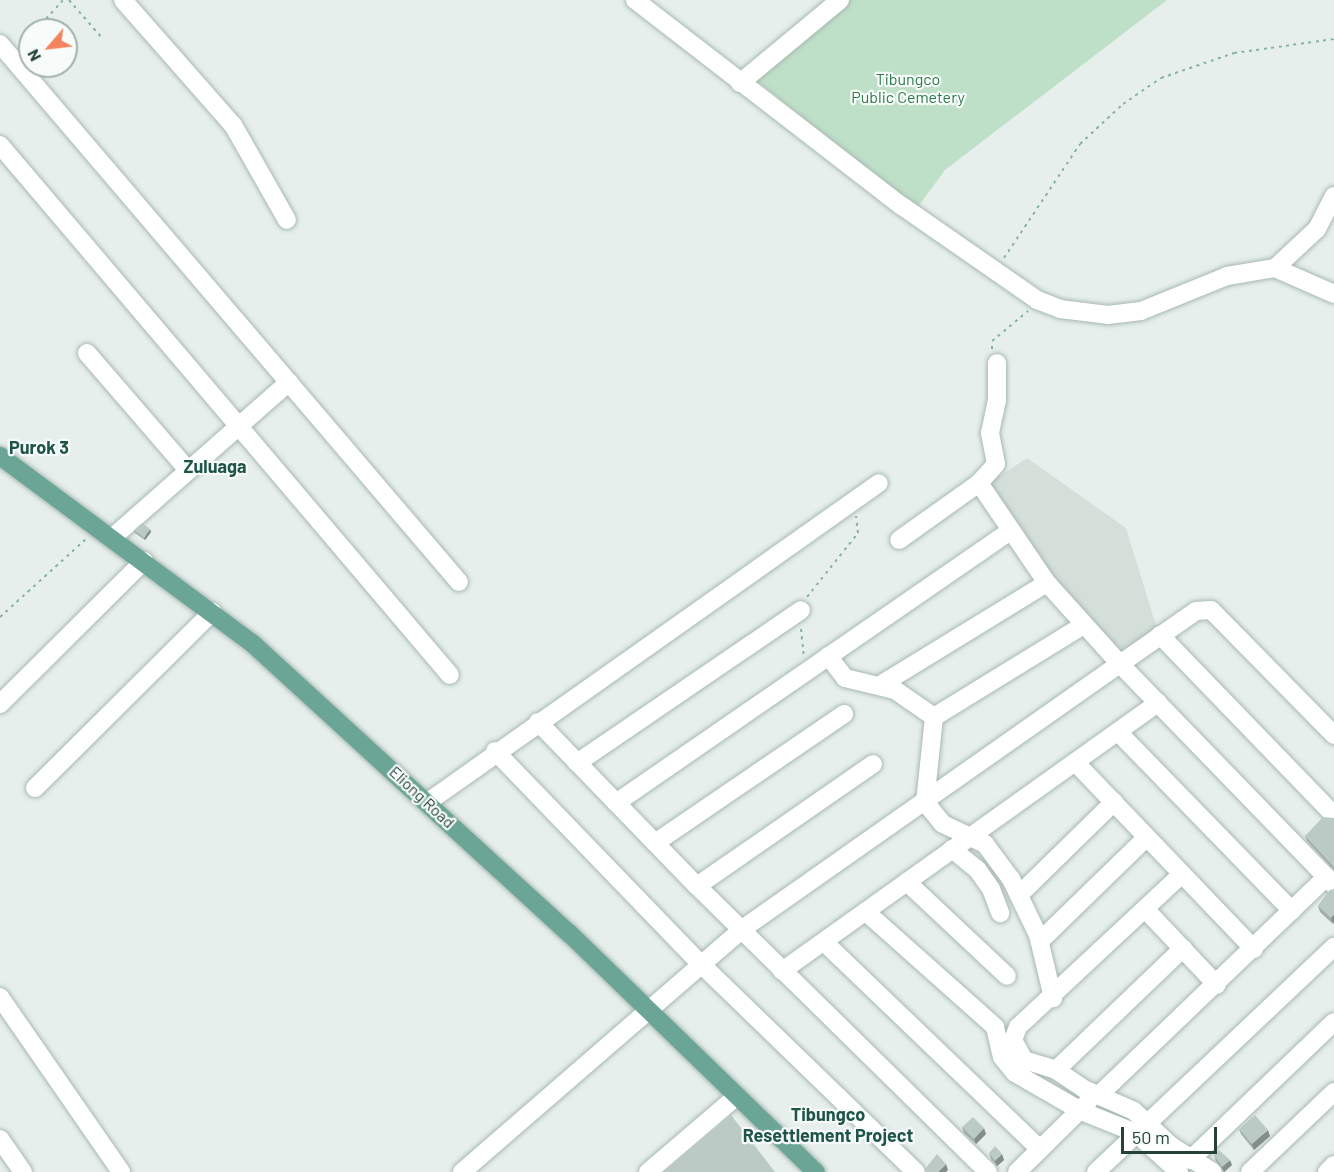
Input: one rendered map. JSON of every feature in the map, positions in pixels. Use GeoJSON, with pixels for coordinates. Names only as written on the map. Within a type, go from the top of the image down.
{"type":"FeatureCollection","features":[{"type":"Feature","properties":{"kind":"main road","name":"Eliong Road"},"geometry":{"type":"LineString","coordinates":[[0,456],[252,643],[428,802],[649,1010],[816,1172]]}},
{"type":"Feature","properties":{"kind":"street"},"geometry":{"type":"LineString","coordinates":[[123,0],[223,111],[287,220]]}},
{"type":"Feature","properties":{"kind":"street"},"geometry":{"type":"LineString","coordinates":[[635,0],[902,207],[1037,300],[1060,309],[1108,315],[1141,311],[1227,276],[1275,268],[1334,294]]}},
{"type":"Feature","properties":{"kind":"street"},"geometry":{"type":"LineString","coordinates":[[740,83],[840,0]]}},
{"type":"Feature","properties":{"kind":"street"},"geometry":{"type":"LineString","coordinates":[[0,44],[459,582]]}},
{"type":"Feature","properties":{"kind":"street"},"geometry":{"type":"LineString","coordinates":[[0,145],[450,675]]}},
{"type":"Feature","properties":{"kind":"street"},"geometry":{"type":"LineString","coordinates":[[1275,268],[1317,229],[1334,196]]}},
{"type":"Feature","properties":{"kind":"street"},"geometry":{"type":"LineString","coordinates":[[87,353],[188,469]]}},
{"type":"Feature","properties":{"kind":"street"},"geometry":{"type":"LineString","coordinates":[[899,540],[979,483],[996,464],[990,433],[997,401],[997,363]]}},
{"type":"Feature","properties":{"kind":"street"},"geometry":{"type":"LineString","coordinates":[[105,533],[188,469],[289,382]]}},
{"type":"Feature","properties":{"kind":"street"},"geometry":{"type":"LineString","coordinates":[[428,802],[495,751],[879,483]]}},
{"type":"Feature","properties":{"kind":"street"},"geometry":{"type":"LineString","coordinates":[[979,483],[1047,583],[1082,626],[1330,881],[1292,911],[1217,985],[1090,1100],[1017,1172]]}},
{"type":"Feature","properties":{"kind":"street"},"geometry":{"type":"LineString","coordinates":[[616,803],[1011,531]]}},
{"type":"Feature","properties":{"kind":"street"},"geometry":{"type":"LineString","coordinates":[[0,704],[144,561]]}},
{"type":"Feature","properties":{"kind":"street"},"geometry":{"type":"LineString","coordinates":[[882,684],[1047,583]]}},
{"type":"Feature","properties":{"kind":"street"},"geometry":{"type":"LineString","coordinates":[[577,763],[801,610]]}},
{"type":"Feature","properties":{"kind":"street"},"geometry":{"type":"LineString","coordinates":[[462,1172],[741,930],[1196,611],[1212,610],[1334,735]]}},
{"type":"Feature","properties":{"kind":"street"},"geometry":{"type":"LineString","coordinates":[[35,788],[212,612]]}},
{"type":"Feature","properties":{"kind":"street"},"geometry":{"type":"LineString","coordinates":[[934,717],[1082,626]]}},
{"type":"Feature","properties":{"kind":"street"},"geometry":{"type":"LineString","coordinates":[[1160,635],[1334,815]]}},
{"type":"Feature","properties":{"kind":"street"},"geometry":{"type":"LineString","coordinates":[[828,656],[844,678],[882,684],[934,717]]}},
{"type":"Feature","properties":{"kind":"street"},"geometry":{"type":"LineString","coordinates":[[782,971],[952,849],[1077,764],[1158,703]]}},
{"type":"Feature","properties":{"kind":"street"},"geometry":{"type":"LineString","coordinates":[[655,843],[844,714]]}},
{"type":"Feature","properties":{"kind":"street"},"geometry":{"type":"LineString","coordinates":[[934,717],[925,802],[943,824],[972,836],[998,859],[1019,895],[1040,941],[1053,998]]}},
{"type":"Feature","properties":{"kind":"street"},"geometry":{"type":"LineString","coordinates":[[538,722],[696,886],[988,1172]]}},
{"type":"Feature","properties":{"kind":"street"},"geometry":{"type":"LineString","coordinates":[[1119,733],[1292,911]]}},
{"type":"Feature","properties":{"kind":"street"},"geometry":{"type":"LineString","coordinates":[[495,751],[701,964],[916,1172]]}},
{"type":"Feature","properties":{"kind":"street"},"geometry":{"type":"LineString","coordinates":[[1077,764],[1254,949]]}},
{"type":"Feature","properties":{"kind":"street"},"geometry":{"type":"LineString","coordinates":[[696,886],[873,765]]}},
{"type":"Feature","properties":{"kind":"street"},"geometry":{"type":"LineString","coordinates":[[1019,895],[1114,802]]}},
{"type":"Feature","properties":{"kind":"street"},"geometry":{"type":"LineString","coordinates":[[1040,941],[1147,837]]}},
{"type":"Feature","properties":{"kind":"street"},"geometry":{"type":"LineString","coordinates":[[952,849],[977,869],[991,889],[1000,912]]}},
{"type":"Feature","properties":{"kind":"street"},"geometry":{"type":"LineString","coordinates":[[1090,1100],[1056,1070],[1024,1060],[1013,1040],[1018,1027],[1053,998],[1182,874]]}},
{"type":"Feature","properties":{"kind":"street"},"geometry":{"type":"LineString","coordinates":[[907,882],[1007,976]]}},
{"type":"Feature","properties":{"kind":"street"},"geometry":{"type":"LineString","coordinates":[[1146,910],[1217,985]]}},
{"type":"Feature","properties":{"kind":"street"},"geometry":{"type":"LineString","coordinates":[[866,912],[995,1027],[1002,1057],[1015,1073],[1090,1100],[1142,1127],[1180,1168],[1213,1172]]}},
{"type":"Feature","properties":{"kind":"street"},"geometry":{"type":"LineString","coordinates":[[824,942],[1041,1149]]}},
{"type":"Feature","properties":{"kind":"street"},"geometry":{"type":"LineString","coordinates":[[1096,1172],[1334,946]]}},
{"type":"Feature","properties":{"kind":"street"},"geometry":{"type":"LineString","coordinates":[[1056,1070],[1183,948]]}},
{"type":"Feature","properties":{"kind":"street"},"geometry":{"type":"LineString","coordinates":[[0,997],[121,1172]]}},
{"type":"Feature","properties":{"kind":"street"},"geometry":{"type":"LineString","coordinates":[[1180,1168],[1334,1022]]}},
{"type":"Feature","properties":{"kind":"street"},"geometry":{"type":"LineString","coordinates":[[1250,1172],[1334,1092]]}},
{"type":"Feature","properties":{"kind":"street"},"geometry":{"type":"LineString","coordinates":[[648,1172],[737,1096]]}},
{"type":"Feature","properties":{"kind":"street"},"geometry":{"type":"LineString","coordinates":[[0,1139],[23,1172]]}},
{"type":"Feature","properties":{"kind":"street"},"geometry":{"type":"LineString","coordinates":[[1327,1172],[1334,1165]]}},
{"type":"Feature","properties":{"kind":"path"},"geometry":{"type":"LineString","coordinates":[[47,18],[63,0]]}},
{"type":"Feature","properties":{"kind":"path"},"geometry":{"type":"LineString","coordinates":[[69,0],[102,38]]}},
{"type":"Feature","properties":{"kind":"path"},"geometry":{"type":"LineString","coordinates":[[996,271],[1023,225],[1080,144],[1123,104],[1161,78],[1234,53],[1334,39]]}},
{"type":"Feature","properties":{"kind":"path"},"geometry":{"type":"LineString","coordinates":[[997,363],[992,341],[1037,300]]}},
{"type":"Feature","properties":{"kind":"path"},"geometry":{"type":"LineString","coordinates":[[808,670],[801,610],[814,587],[858,533],[859,524],[848,505]]}},
{"type":"Feature","properties":{"kind":"path"},"geometry":{"type":"LineString","coordinates":[[0,617],[105,533]]}},
{"type":"Feature","properties":{"kind":"shaded area"},"geometry":{"type":"Polygon","coordinates":[[[1027,458],[1126,528],[1157,629],[1120,656],[1086,622],[985,486],[1027,458]]]}},
{"type":"Feature","properties":{"kind":"green space","name":"Tibungco Public Cemetery"},"geometry":{"type":"Polygon","coordinates":[[[844,0],[1167,0],[945,170],[917,208],[751,76],[844,0]]]}},
{"type":"Feature","properties":{"kind":"building"},"geometry":{"type":"Polygon","coordinates":[[[142,523],[150,529],[144,538],[134,530],[142,523]]]}},
{"type":"Feature","properties":{"kind":"building"},"geometry":{"type":"Polygon","coordinates":[[[1323,817],[1334,818],[1334,867],[1305,836],[1323,817]]]}},
{"type":"Feature","properties":{"kind":"building"},"geometry":{"type":"Polygon","coordinates":[[[1334,889],[1334,914],[1331,918],[1318,906],[1330,890],[1334,889]]]}},
{"type":"Feature","properties":{"kind":"building"},"geometry":{"type":"Polygon","coordinates":[[[731,1115],[775,1172],[662,1172],[731,1115]]]}},
{"type":"Feature","properties":{"kind":"building"},"geometry":{"type":"Polygon","coordinates":[[[1255,1115],[1268,1130],[1252,1144],[1239,1129],[1255,1115]]]}},
{"type":"Feature","properties":{"kind":"building"},"geometry":{"type":"Polygon","coordinates":[[[973,1117],[984,1128],[974,1139],[962,1127],[973,1117]]]}},
{"type":"Feature","properties":{"kind":"building"},"geometry":{"type":"Polygon","coordinates":[[[995,1146],[1002,1154],[995,1161],[989,1153],[995,1146]]]}},
{"type":"Feature","properties":{"kind":"building"},"geometry":{"type":"Polygon","coordinates":[[[1219,1150],[1230,1160],[1222,1167],[1214,1155],[1219,1150]]]}},
{"type":"Feature","properties":{"kind":"building"},"geometry":{"type":"Polygon","coordinates":[[[937,1154],[946,1164],[938,1172],[927,1172],[925,1169],[937,1154]]]}},
{"type":"Feature","properties":{"kind":"district","name":"Purok 3"},"geometry":{"type":"Point","coordinates":[39,447]}},
{"type":"Feature","properties":{"kind":"district","name":"Zuluaga"},"geometry":{"type":"Point","coordinates":[215,466]}},
{"type":"Feature","properties":{"kind":"district","name":"Tibungco Resettlement Project"},"geometry":{"type":"Point","coordinates":[828,1125]}}]}
